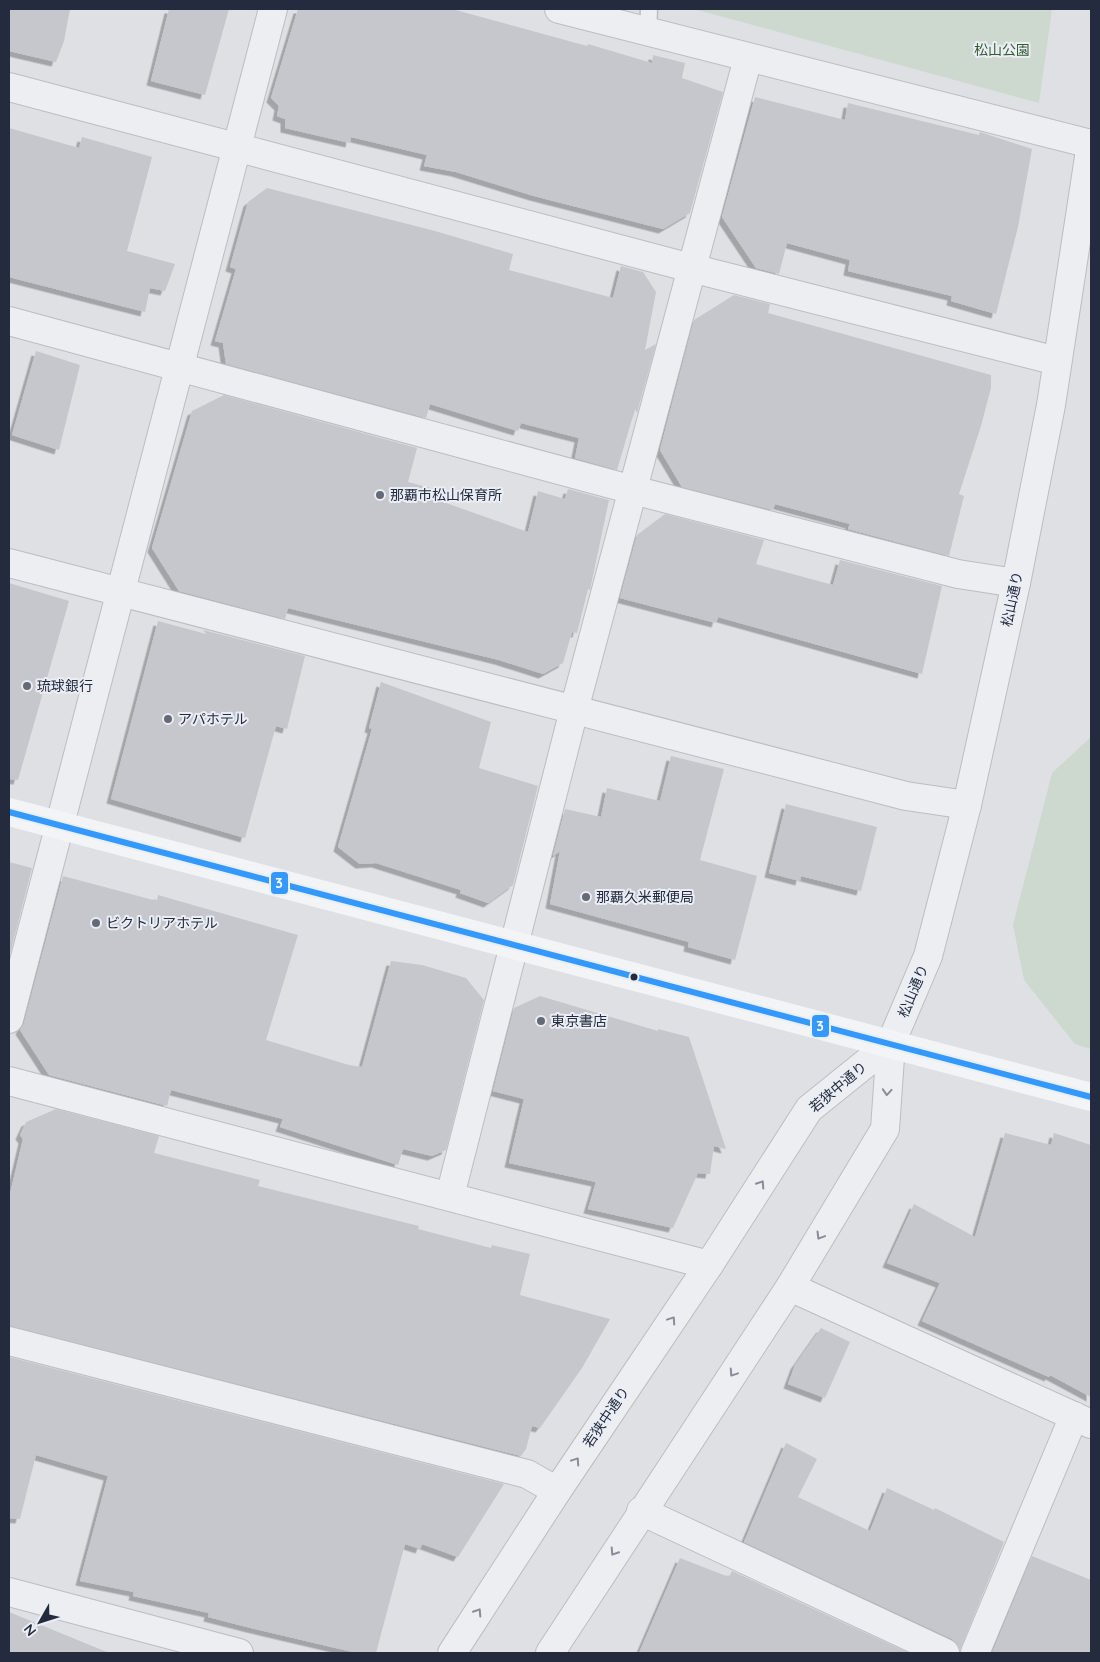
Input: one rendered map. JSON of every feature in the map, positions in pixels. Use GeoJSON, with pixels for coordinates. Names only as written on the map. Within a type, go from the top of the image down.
{"type":"FeatureCollection","features":[{"type":"Feature","properties":{"kind":"main road"},"geometry":{"type":"LineString","coordinates":[[9,812],[515,947],[891,1043],[1091,1097]]}},
{"type":"Feature","properties":{"kind":"street"},"geometry":{"type":"LineString","coordinates":[[9,1019],[58,825],[122,593],[272,9]]}},
{"type":"Feature","properties":{"kind":"street"},"geometry":{"type":"LineString","coordinates":[[559,9],[649,20],[748,58],[1091,144]]}},
{"type":"Feature","properties":{"kind":"street"},"geometry":{"type":"LineString","coordinates":[[450,1196],[574,710],[748,58]]}},
{"type":"Feature","properties":{"kind":"street"},"geometry":{"type":"LineString","coordinates":[[9,87],[691,268],[1057,361]]}},
{"type":"Feature","properties":{"kind":"street","name":"松山通り"},"geometry":{"type":"LineString","coordinates":[[891,1043],[928,956],[967,805],[1016,583],[1051,405],[1091,144]]}},
{"type":"Feature","properties":{"kind":"street"},"geometry":{"type":"LineString","coordinates":[[9,322],[181,366],[633,490],[958,574],[1016,583]]}},
{"type":"Feature","properties":{"kind":"street"},"geometry":{"type":"LineString","coordinates":[[9,563],[906,796],[967,805]]}},
{"type":"Feature","properties":{"kind":"street","name":"若狭中通り"},"geometry":{"type":"LineString","coordinates":[[452,1653],[556,1490],[709,1265],[809,1110],[891,1043]]}},
{"type":"Feature","properties":{"kind":"street","name":"若狭中通り"},"geometry":{"type":"LineString","coordinates":[[550,1653],[641,1511],[790,1287],[885,1130],[891,1043]]}},
{"type":"Feature","properties":{"kind":"street"},"geometry":{"type":"LineString","coordinates":[[9,1080],[709,1265]]}},
{"type":"Feature","properties":{"kind":"street"},"geometry":{"type":"LineString","coordinates":[[790,1287],[1082,1420],[975,1653]]}},
{"type":"Feature","properties":{"kind":"street"},"geometry":{"type":"LineString","coordinates":[[9,1341],[527,1474],[556,1490]]}},
{"type":"Feature","properties":{"kind":"street"},"geometry":{"type":"LineString","coordinates":[[641,1511],[945,1653]]}},
{"type":"Feature","properties":{"kind":"street"},"geometry":{"type":"LineString","coordinates":[[9,1592],[239,1653]]}},
{"type":"Feature","properties":{"kind":"green space","name":"松山公園"},"geometry":{"type":"Polygon","coordinates":[[[694,9],[1052,9],[1039,103],[694,9]]]}},
{"type":"Feature","properties":{"kind":"green space"},"geometry":{"type":"Polygon","coordinates":[[[1091,737],[1091,1049],[1075,1044],[1024,980],[1013,925],[1052,773],[1091,737]]]}},
{"type":"Feature","properties":{"kind":"building"},"geometry":{"type":"Polygon","coordinates":[[[9,9],[70,9],[64,41],[56,62],[9,51],[9,9]]]}},
{"type":"Feature","properties":{"kind":"building"},"geometry":{"type":"Polygon","coordinates":[[[169,9],[229,9],[205,95],[151,81],[169,9]]]}},
{"type":"Feature","properties":{"kind":"building"},"geometry":{"type":"Polygon","coordinates":[[[298,9],[452,9],[587,46],[588,44],[652,63],[653,55],[685,63],[682,78],[723,92],[690,213],[663,229],[534,196],[456,172],[424,166],[427,155],[351,137],[350,143],[285,128],[285,119],[277,116],[279,106],[271,98],[298,9]]]}},
{"type":"Feature","properties":{"kind":"building"},"geometry":{"type":"Polygon","coordinates":[[[755,97],[845,120],[848,103],[979,135],[980,132],[1032,149],[1018,227],[996,314],[951,301],[952,296],[848,271],[850,260],[787,243],[779,274],[756,268],[722,217],[755,97]]]}},
{"type":"Feature","properties":{"kind":"building"},"geometry":{"type":"Polygon","coordinates":[[[9,128],[79,148],[82,137],[152,157],[127,251],[175,264],[165,291],[150,288],[145,312],[9,277],[9,128]]]}},
{"type":"Feature","properties":{"kind":"building"},"geometry":{"type":"Polygon","coordinates":[[[267,188],[435,231],[513,254],[509,270],[613,298],[621,266],[643,272],[656,292],[645,350],[656,344],[637,413],[635,409],[617,470],[575,458],[579,438],[521,423],[518,431],[430,404],[426,418],[226,364],[223,343],[215,341],[236,269],[230,267],[248,202],[267,188]]]}},
{"type":"Feature","properties":{"kind":"building"},"geometry":{"type":"Polygon","coordinates":[[[734,295],[770,304],[768,313],[991,375],[991,388],[981,426],[959,494],[964,496],[949,556],[848,529],[850,524],[775,504],[773,510],[682,487],[660,450],[694,320],[734,295]]]}},
{"type":"Feature","properties":{"kind":"building"},"geometry":{"type":"Polygon","coordinates":[[[36,351],[80,365],[59,450],[12,435],[36,351]]]}},
{"type":"Feature","properties":{"kind":"building"},"geometry":{"type":"Polygon","coordinates":[[[224,395],[417,448],[408,482],[449,493],[446,503],[528,532],[538,491],[565,499],[568,489],[609,500],[590,590],[588,589],[577,633],[572,632],[563,663],[543,674],[499,660],[288,608],[285,619],[179,591],[152,548],[192,411],[224,395]]]}},
{"type":"Feature","properties":{"kind":"building"},"geometry":{"type":"Polygon","coordinates":[[[665,514],[764,540],[756,564],[833,585],[840,560],[942,586],[922,674],[718,617],[716,623],[620,598],[637,535],[665,514]]]}},
{"type":"Feature","properties":{"kind":"building","name":"琉球銀行"},"geometry":{"type":"Polygon","coordinates":[[[9,583],[69,601],[18,780],[9,779],[9,583]]]}},
{"type":"Feature","properties":{"kind":"building"},"geometry":{"type":"Polygon","coordinates":[[[158,621],[206,634],[203,630],[305,656],[287,729],[276,726],[245,838],[111,799],[158,621]]]}},
{"type":"Feature","properties":{"kind":"building"},"geometry":{"type":"Polygon","coordinates":[[[381,682],[491,722],[479,768],[538,786],[513,885],[488,903],[460,893],[461,890],[376,863],[360,864],[338,847],[372,729],[369,728],[381,682]]]}},
{"type":"Feature","properties":{"kind":"building"},"geometry":{"type":"Polygon","coordinates":[[[671,756],[724,769],[700,860],[757,876],[735,960],[688,947],[689,942],[550,904],[560,851],[553,856],[565,809],[601,817],[607,788],[660,801],[671,756]]]}},
{"type":"Feature","properties":{"kind":"building"},"geometry":{"type":"Polygon","coordinates":[[[786,804],[877,827],[861,891],[801,876],[800,881],[769,873],[786,804]]]}},
{"type":"Feature","properties":{"kind":"building"},"geometry":{"type":"Polygon","coordinates":[[[9,862],[32,868],[9,958],[9,862]]]}},
{"type":"Feature","properties":{"kind":"building"},"geometry":{"type":"Polygon","coordinates":[[[63,876],[157,901],[158,895],[298,935],[266,1040],[349,1065],[362,1067],[391,961],[422,965],[466,978],[484,1000],[446,1150],[432,1156],[403,1149],[398,1165],[280,1127],[283,1119],[171,1090],[167,1106],[49,1075],[20,1030],[24,1023],[63,876]]]}},
{"type":"Feature","properties":{"kind":"building"},"geometry":{"type":"Polygon","coordinates":[[[540,996],[658,1031],[658,1029],[689,1037],[726,1149],[714,1146],[710,1174],[698,1173],[673,1228],[588,1209],[596,1182],[509,1163],[524,1099],[493,1091],[514,1008],[540,996]]]}},
{"type":"Feature","properties":{"kind":"building"},"geometry":{"type":"Polygon","coordinates":[[[56,1109],[159,1136],[154,1153],[260,1180],[258,1186],[419,1226],[418,1229],[491,1248],[492,1245],[530,1254],[520,1295],[610,1319],[582,1368],[540,1428],[532,1426],[526,1449],[521,1456],[9,1326],[9,1198],[23,1139],[20,1135],[26,1122],[56,1109]]]}},
{"type":"Feature","properties":{"kind":"building"},"geometry":{"type":"Polygon","coordinates":[[[1005,1133],[1051,1145],[1054,1133],[1091,1145],[1091,1397],[1050,1375],[1049,1377],[922,1321],[940,1283],[887,1263],[914,1204],[975,1237],[1005,1133]]]}},
{"type":"Feature","properties":{"kind":"building"},"geometry":{"type":"Polygon","coordinates":[[[821,1328],[850,1342],[825,1398],[788,1384],[795,1365],[821,1328]]]}},
{"type":"Feature","properties":{"kind":"building"},"geometry":{"type":"Polygon","coordinates":[[[9,1357],[504,1484],[458,1557],[422,1544],[420,1549],[405,1544],[376,1653],[357,1653],[208,1617],[209,1613],[133,1596],[134,1592],[80,1581],[108,1476],[36,1455],[20,1519],[9,1518],[9,1357]]]}},
{"type":"Feature","properties":{"kind":"building"},"geometry":{"type":"Polygon","coordinates":[[[786,1443],[817,1459],[798,1497],[870,1531],[887,1488],[934,1510],[935,1508],[1004,1542],[960,1650],[952,1639],[744,1542],[786,1443]]]}},
{"type":"Feature","properties":{"kind":"building"},"geometry":{"type":"Polygon","coordinates":[[[1032,1556],[1091,1580],[1091,1653],[992,1653],[1032,1556]]]}},
{"type":"Feature","properties":{"kind":"building"},"geometry":{"type":"Polygon","coordinates":[[[680,1558],[729,1577],[732,1571],[909,1653],[639,1653],[680,1558]]]}},
{"type":"Feature","properties":{"kind":"building"},"geometry":{"type":"Polygon","coordinates":[[[9,1612],[107,1652],[107,1653],[9,1653],[9,1612]]]}},
{"type":"Feature","properties":{"kind":"transit line","name":"3"},"geometry":{"type":"LineString","coordinates":[[9,812],[1091,1097]]}},
{"type":"Feature","properties":{"kind":"place","name":"那覇市松山保育所"},"geometry":{"type":"Point","coordinates":[380,495]}},
{"type":"Feature","properties":{"kind":"place","name":"琉球銀行"},"geometry":{"type":"Point","coordinates":[27,686]}},
{"type":"Feature","properties":{"kind":"place","name":"アパホテル"},"geometry":{"type":"Point","coordinates":[168,719]}},
{"type":"Feature","properties":{"kind":"place","name":"那覇久米郵便局"},"geometry":{"type":"Point","coordinates":[586,897]}},
{"type":"Feature","properties":{"kind":"place","name":"ビクトリアホテル"},"geometry":{"type":"Point","coordinates":[96,923]}},
{"type":"Feature","properties":{"kind":"place","name":"東京書店"},"geometry":{"type":"Point","coordinates":[541,1021]}}]}
